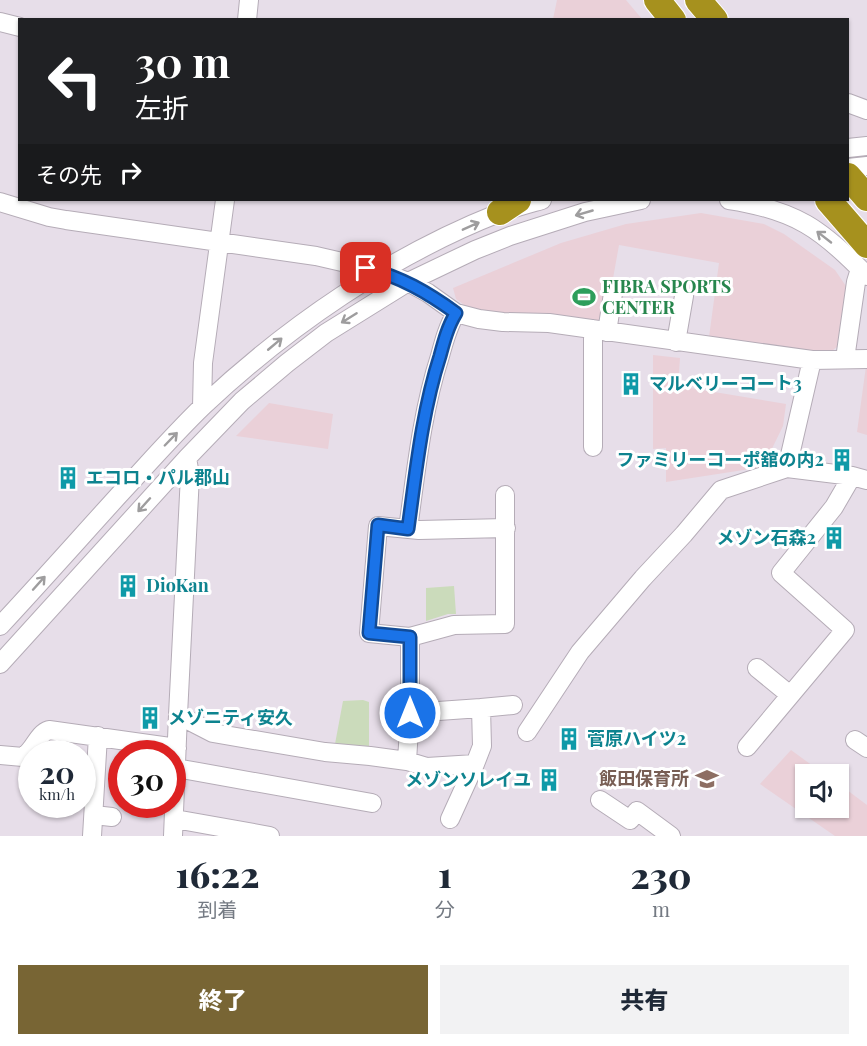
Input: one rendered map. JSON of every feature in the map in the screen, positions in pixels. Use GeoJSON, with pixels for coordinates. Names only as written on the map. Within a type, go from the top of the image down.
{"type":"FeatureCollection","features":[{"type":"Feature","properties":{"kind":"highway"},"geometry":{"type":"LineString","coordinates":[[657,0],[671,18]]}},
{"type":"Feature","properties":{"kind":"highway"},"geometry":{"type":"LineString","coordinates":[[698,0],[713,18]]}},
{"type":"Feature","properties":{"kind":"highway"},"geometry":{"type":"LineString","coordinates":[[849,177],[867,198]]}},
{"type":"Feature","properties":{"kind":"highway"},"geometry":{"type":"LineString","coordinates":[[829,201],[867,245]]}},
{"type":"Feature","properties":{"kind":"street"},"geometry":{"type":"LineString","coordinates":[[247,18],[249,0]]}},
{"type":"Feature","properties":{"kind":"street"},"geometry":{"type":"LineString","coordinates":[[0,22],[18,26]]}},
{"type":"Feature","properties":{"kind":"street"},"geometry":{"type":"LineString","coordinates":[[849,103],[867,110]]}},
{"type":"Feature","properties":{"kind":"street"},"geometry":{"type":"LineString","coordinates":[[849,148],[867,146]]}},
{"type":"Feature","properties":{"kind":"street"},"geometry":{"type":"LineString","coordinates":[[849,168],[867,166]]}},
{"type":"Feature","properties":{"kind":"street"},"geometry":{"type":"LineString","coordinates":[[202,407],[203,363],[225,201]]}},
{"type":"Feature","properties":{"kind":"street"},"geometry":{"type":"LineString","coordinates":[[0,627],[202,407],[300,324],[381,272],[441,239],[509,206],[536,201]]}},
{"type":"Feature","properties":{"kind":"street"},"geometry":{"type":"LineString","coordinates":[[0,664],[187,458],[242,401],[326,333],[408,282],[475,250],[510,236],[585,212],[636,201]]}},
{"type":"Feature","properties":{"kind":"street"},"geometry":{"type":"LineString","coordinates":[[735,201],[780,212],[812,227],[829,239],[864,273],[856,282],[845,359]]}},
{"type":"Feature","properties":{"kind":"street"},"geometry":{"type":"LineString","coordinates":[[0,202],[66,220],[316,256],[381,272],[408,282],[456,313],[479,319],[549,323],[812,360],[867,359]]}},
{"type":"Feature","properties":{"kind":"street"},"geometry":{"type":"LineString","coordinates":[[593,447],[600,330],[614,287]]}},
{"type":"Feature","properties":{"kind":"street"},"geometry":{"type":"LineString","coordinates":[[676,342],[684,296]]}},
{"type":"Feature","properties":{"kind":"street"},"geometry":{"type":"LineString","coordinates":[[408,529],[432,382],[449,324],[456,313]]}},
{"type":"Feature","properties":{"kind":"street"},"geometry":{"type":"LineString","coordinates":[[787,468],[812,360]]}},
{"type":"Feature","properties":{"kind":"street"},"geometry":{"type":"LineString","coordinates":[[177,740],[190,475],[187,458]]}},
{"type":"Feature","properties":{"kind":"street"},"geometry":{"type":"LineString","coordinates":[[527,732],[580,652],[721,490],[787,468],[859,478]]}},
{"type":"Feature","properties":{"kind":"street"},"geometry":{"type":"LineString","coordinates":[[747,747],[845,630],[781,573],[859,478]]}},
{"type":"Feature","properties":{"kind":"street"},"geometry":{"type":"LineString","coordinates":[[505,495],[506,528],[506,624],[454,625],[410,637],[369,633],[378,525],[408,529],[506,528]]}},
{"type":"Feature","properties":{"kind":"street"},"geometry":{"type":"LineString","coordinates":[[407,761],[410,713],[410,637]]}},
{"type":"Feature","properties":{"kind":"street"},"geometry":{"type":"LineString","coordinates":[[758,669],[790,695]]}},
{"type":"Feature","properties":{"kind":"street"},"geometry":{"type":"LineString","coordinates":[[410,713],[513,705]]}},
{"type":"Feature","properties":{"kind":"street"},"geometry":{"type":"LineString","coordinates":[[450,819],[482,746],[481,708]]}},
{"type":"Feature","properties":{"kind":"street"},"geometry":{"type":"LineString","coordinates":[[178,715],[213,733],[325,752],[407,761],[427,767],[475,764]]}},
{"type":"Feature","properties":{"kind":"street"},"geometry":{"type":"LineString","coordinates":[[0,754],[23,757],[44,731],[49,730],[127,740]]}},
{"type":"Feature","properties":{"kind":"street"},"geometry":{"type":"LineString","coordinates":[[96,776],[98,736]]}},
{"type":"Feature","properties":{"kind":"street"},"geometry":{"type":"LineString","coordinates":[[186,770],[372,803]]}},
{"type":"Feature","properties":{"kind":"street"},"geometry":{"type":"LineString","coordinates":[[600,800],[630,820],[637,811],[671,836]]}},
{"type":"Feature","properties":{"kind":"street"},"geometry":{"type":"LineString","coordinates":[[92,836],[94,818]]}},
{"type":"Feature","properties":{"kind":"street"},"geometry":{"type":"LineString","coordinates":[[174,827],[270,836]]}},
{"type":"Feature","properties":{"kind":"shaded area"},"geometry":{"type":"Polygon","coordinates":[[[557,0],[626,0],[641,18],[553,18],[557,0]]]}},
{"type":"Feature","properties":{"kind":"shaded area"},"geometry":{"type":"Polygon","coordinates":[[[701,213],[764,224],[784,234],[835,270],[850,292],[838,346],[827,355],[709,337],[719,263],[619,245],[605,323],[481,311],[467,307],[456,299],[453,288],[561,243],[626,224],[701,213]]]}},
{"type":"Feature","properties":{"kind":"shaded area"},"geometry":{"type":"Polygon","coordinates":[[[653,355],[680,358],[678,386],[786,404],[783,426],[763,467],[666,482],[666,448],[653,449],[653,355]]]}},
{"type":"Feature","properties":{"kind":"shaded area"},"geometry":{"type":"Polygon","coordinates":[[[867,366],[867,435],[857,432],[867,366]]]}},
{"type":"Feature","properties":{"kind":"shaded area"},"geometry":{"type":"Polygon","coordinates":[[[269,403],[333,414],[328,449],[236,436],[269,403]]]}},
{"type":"Feature","properties":{"kind":"shaded area"},"geometry":{"type":"Polygon","coordinates":[[[791,750],[810,764],[795,764],[795,808],[760,784],[791,750]]]}},
{"type":"Feature","properties":{"kind":"shaded area"},"geometry":{"type":"Polygon","coordinates":[[[849,792],[867,805],[867,836],[835,836],[809,818],[849,818],[849,792]]]}},
{"type":"Feature","properties":{"kind":"green space"},"geometry":{"type":"Polygon","coordinates":[[[454,586],[456,614],[448,614],[426,621],[426,588],[454,586]]]}},
{"type":"Feature","properties":{"kind":"green space"},"geometry":{"type":"Polygon","coordinates":[[[343,701],[369,702],[369,746],[335,744],[343,701]]]}},
{"type":"Feature","properties":{"kind":"place","name":"FIBRA SPORTS CENTER"},"geometry":{"type":"Point","coordinates":[584,297]}},
{"type":"Feature","properties":{"kind":"place","name":"マルベリーコート3"},"geometry":{"type":"Point","coordinates":[631,384]}},
{"type":"Feature","properties":{"kind":"place","name":"ファミリーコーポ舘の内2"},"geometry":{"type":"Point","coordinates":[842,460]}},
{"type":"Feature","properties":{"kind":"place","name":"エコロ・パル郡山"},"geometry":{"type":"Point","coordinates":[68,478]}},
{"type":"Feature","properties":{"kind":"place","name":"メゾン石森2"},"geometry":{"type":"Point","coordinates":[834,538]}},
{"type":"Feature","properties":{"kind":"place","name":"DioKan"},"geometry":{"type":"Point","coordinates":[128,586]}},
{"type":"Feature","properties":{"kind":"place","name":"メゾニティ安久"},"geometry":{"type":"Point","coordinates":[150,718]}},
{"type":"Feature","properties":{"kind":"place","name":"菅原ハイツ2"},"geometry":{"type":"Point","coordinates":[569,739]}},
{"type":"Feature","properties":{"kind":"place","name":"飯田保育所"},"geometry":{"type":"Point","coordinates":[707,779]}},
{"type":"Feature","properties":{"kind":"place","name":"メゾンソレイユ"},"geometry":{"type":"Point","coordinates":[549,780]}},
{"type":"Feature","properties":{"kind":"route"},"geometry":{"type":"LineString","coordinates":[[366,268],[408,282],[456,313],[449,324],[432,382],[408,529],[378,525],[369,633],[410,637],[410,713]]}}]}
